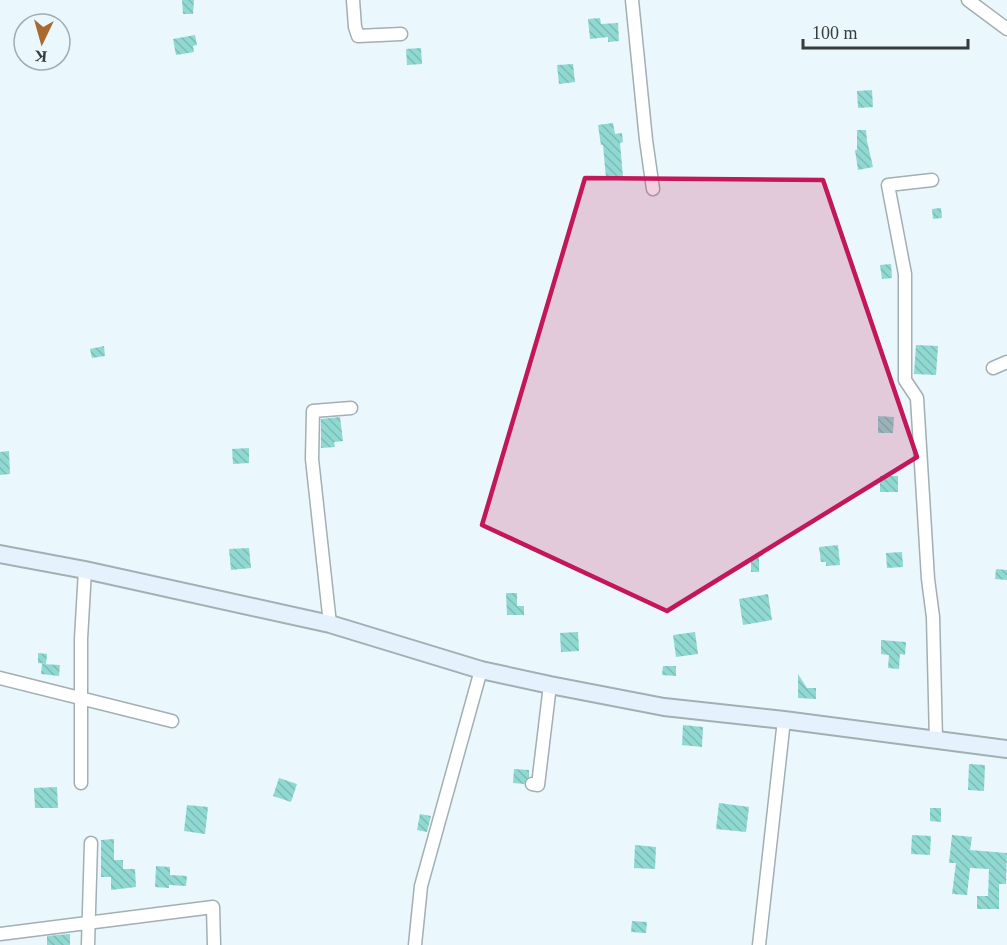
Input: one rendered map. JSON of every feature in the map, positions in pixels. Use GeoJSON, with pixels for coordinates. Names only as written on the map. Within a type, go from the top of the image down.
{"type":"FeatureCollection","features":[{"type":"Feature","properties":{"kind":"main road"},"geometry":{"type":"LineString","coordinates":[[0,554],[85,570],[330,624],[482,670],[664,707],[1007,748]]}},
{"type":"Feature","properties":{"kind":"street"},"geometry":{"type":"LineString","coordinates":[[353,0],[354,27],[358,36],[400,34]]}},
{"type":"Feature","properties":{"kind":"street"},"geometry":{"type":"LineString","coordinates":[[632,0],[653,189]]}},
{"type":"Feature","properties":{"kind":"street"},"geometry":{"type":"LineString","coordinates":[[969,0],[1007,29]]}},
{"type":"Feature","properties":{"kind":"street"},"geometry":{"type":"LineString","coordinates":[[932,180],[888,185],[905,274],[905,380],[917,398],[928,579],[933,617],[936,741]]}},
{"type":"Feature","properties":{"kind":"street"},"geometry":{"type":"LineString","coordinates":[[993,368],[1007,362]]}},
{"type":"Feature","properties":{"kind":"street"},"geometry":{"type":"LineString","coordinates":[[330,624],[312,459],[313,411],[351,408]]}},
{"type":"Feature","properties":{"kind":"street"},"geometry":{"type":"LineString","coordinates":[[81,783],[81,639],[85,570]]}},
{"type":"Feature","properties":{"kind":"street"},"geometry":{"type":"LineString","coordinates":[[415,945],[421,886],[482,670]]}},
{"type":"Feature","properties":{"kind":"street"},"geometry":{"type":"LineString","coordinates":[[0,678],[172,721]]}},
{"type":"Feature","properties":{"kind":"street"},"geometry":{"type":"LineString","coordinates":[[532,784],[538,785],[550,685]]}},
{"type":"Feature","properties":{"kind":"street"},"geometry":{"type":"LineString","coordinates":[[759,945],[784,720]]}},
{"type":"Feature","properties":{"kind":"street"},"geometry":{"type":"LineString","coordinates":[[88,945],[91,843]]}},
{"type":"Feature","properties":{"kind":"street"},"geometry":{"type":"LineString","coordinates":[[0,934],[213,907],[214,945]]}},
{"type":"Feature","properties":{"kind":"highlighted area"},"geometry":{"type":"Polygon","coordinates":[[[585,178],[823,180],[917,457],[667,611],[482,525],[585,178]]]}},
{"type":"Feature","properties":{"kind":"building"},"geometry":{"type":"Polygon","coordinates":[[[182,0],[194,0],[193,14],[183,14],[182,0]]]}},
{"type":"Feature","properties":{"kind":"building"},"geometry":{"type":"Polygon","coordinates":[[[600,18],[601,24],[618,23],[619,41],[608,42],[608,37],[590,39],[588,19],[600,18]]]}},
{"type":"Feature","properties":{"kind":"building"},"geometry":{"type":"Polygon","coordinates":[[[195,35],[197,45],[193,46],[194,52],[176,55],[173,39],[195,35]]]}},
{"type":"Feature","properties":{"kind":"building"},"geometry":{"type":"Polygon","coordinates":[[[421,48],[422,64],[407,65],[406,49],[421,48]]]}},
{"type":"Feature","properties":{"kind":"building"},"geometry":{"type":"Polygon","coordinates":[[[573,64],[575,82],[559,84],[557,65],[573,64]]]}},
{"type":"Feature","properties":{"kind":"building"},"geometry":{"type":"Polygon","coordinates":[[[872,90],[873,107],[858,108],[857,91],[872,90]]]}},
{"type":"Feature","properties":{"kind":"building"},"geometry":{"type":"Polygon","coordinates":[[[613,123],[615,134],[622,133],[623,142],[620,143],[623,177],[606,178],[603,145],[601,145],[598,125],[613,123]]]}},
{"type":"Feature","properties":{"kind":"building"},"geometry":{"type":"Polygon","coordinates":[[[857,130],[866,130],[873,167],[858,170],[855,150],[857,150],[857,130]]]}},
{"type":"Feature","properties":{"kind":"building"},"geometry":{"type":"Polygon","coordinates":[[[941,208],[942,218],[933,219],[932,209],[941,208]]]}},
{"type":"Feature","properties":{"kind":"building"},"geometry":{"type":"Polygon","coordinates":[[[891,264],[892,278],[882,279],[880,265],[891,264]]]}},
{"type":"Feature","properties":{"kind":"building"},"geometry":{"type":"Polygon","coordinates":[[[916,345],[938,346],[936,375],[914,374],[916,345]]]}},
{"type":"Feature","properties":{"kind":"building"},"geometry":{"type":"Polygon","coordinates":[[[104,346],[105,356],[92,358],[90,349],[104,346]]]}},
{"type":"Feature","properties":{"kind":"building"},"geometry":{"type":"Polygon","coordinates":[[[878,416],[894,417],[893,433],[878,433],[878,416]]]}},
{"type":"Feature","properties":{"kind":"building"},"geometry":{"type":"Polygon","coordinates":[[[340,417],[343,441],[334,442],[335,447],[321,448],[321,419],[340,417]]]}},
{"type":"Feature","properties":{"kind":"building"},"geometry":{"type":"Polygon","coordinates":[[[249,448],[249,463],[233,464],[232,449],[249,448]]]}},
{"type":"Feature","properties":{"kind":"building"},"geometry":{"type":"Polygon","coordinates":[[[9,451],[10,474],[0,475],[0,452],[9,451]]]}},
{"type":"Feature","properties":{"kind":"building"},"geometry":{"type":"Polygon","coordinates":[[[880,476],[898,476],[898,492],[880,492],[880,476]]]}},
{"type":"Feature","properties":{"kind":"building"},"geometry":{"type":"Polygon","coordinates":[[[838,545],[840,565],[826,566],[826,562],[821,562],[819,547],[838,545]]]}},
{"type":"Feature","properties":{"kind":"building"},"geometry":{"type":"Polygon","coordinates":[[[249,548],[251,568],[231,570],[229,549],[249,548]]]}},
{"type":"Feature","properties":{"kind":"building"},"geometry":{"type":"Polygon","coordinates":[[[902,552],[903,567],[887,568],[886,553],[902,552]]]}},
{"type":"Feature","properties":{"kind":"building"},"geometry":{"type":"Polygon","coordinates":[[[751,557],[759,557],[759,572],[751,572],[751,557]]]}},
{"type":"Feature","properties":{"kind":"building"},"geometry":{"type":"Polygon","coordinates":[[[996,569],[1007,570],[1007,580],[995,579],[996,569]]]}},
{"type":"Feature","properties":{"kind":"building"},"geometry":{"type":"Polygon","coordinates":[[[506,593],[517,593],[517,606],[524,606],[524,615],[507,615],[506,593]]]}},
{"type":"Feature","properties":{"kind":"building"},"geometry":{"type":"Polygon","coordinates":[[[768,594],[772,620],[743,625],[739,599],[768,594]]]}},
{"type":"Feature","properties":{"kind":"building"},"geometry":{"type":"Polygon","coordinates":[[[578,632],[579,651],[561,652],[560,633],[578,632]]]}},
{"type":"Feature","properties":{"kind":"building"},"geometry":{"type":"Polygon","coordinates":[[[695,632],[698,654],[676,657],[673,635],[695,632]]]}},
{"type":"Feature","properties":{"kind":"building"},"geometry":{"type":"Polygon","coordinates":[[[881,640],[906,642],[905,655],[900,654],[899,669],[888,668],[889,655],[881,654],[881,640]]]}},
{"type":"Feature","properties":{"kind":"building"},"geometry":{"type":"Polygon","coordinates":[[[38,653],[47,654],[46,664],[38,663],[38,653]]]}},
{"type":"Feature","properties":{"kind":"building"},"geometry":{"type":"Polygon","coordinates":[[[42,664],[60,665],[59,676],[41,674],[42,664]]]}},
{"type":"Feature","properties":{"kind":"building"},"geometry":{"type":"Polygon","coordinates":[[[663,666],[676,666],[676,676],[662,675],[663,666]]]}},
{"type":"Feature","properties":{"kind":"building"},"geometry":{"type":"Polygon","coordinates":[[[798,674],[807,688],[816,688],[816,699],[798,698],[798,674]]]}},
{"type":"Feature","properties":{"kind":"building"},"geometry":{"type":"Polygon","coordinates":[[[683,725],[703,727],[702,747],[682,745],[683,725]]]}},
{"type":"Feature","properties":{"kind":"building"},"geometry":{"type":"Polygon","coordinates":[[[969,764],[985,765],[984,791],[968,790],[969,764]]]}},
{"type":"Feature","properties":{"kind":"building"},"geometry":{"type":"Polygon","coordinates":[[[514,769],[529,770],[529,777],[524,784],[513,783],[514,769]]]}},
{"type":"Feature","properties":{"kind":"building"},"geometry":{"type":"Polygon","coordinates":[[[279,778],[297,784],[291,802],[273,796],[279,778]]]}},
{"type":"Feature","properties":{"kind":"building"},"geometry":{"type":"Polygon","coordinates":[[[57,787],[58,808],[35,808],[34,788],[57,787]]]}},
{"type":"Feature","properties":{"kind":"building"},"geometry":{"type":"Polygon","coordinates":[[[719,803],[749,807],[746,832],[716,829],[719,803]]]}},
{"type":"Feature","properties":{"kind":"building"},"geometry":{"type":"Polygon","coordinates":[[[187,805],[208,807],[205,834],[184,831],[187,805]]]}},
{"type":"Feature","properties":{"kind":"building"},"geometry":{"type":"Polygon","coordinates":[[[930,808],[941,808],[941,822],[930,821],[930,808]]]}},
{"type":"Feature","properties":{"kind":"building"},"geometry":{"type":"Polygon","coordinates":[[[420,814],[431,816],[427,832],[417,830],[420,814]]]}},
{"type":"Feature","properties":{"kind":"building"},"geometry":{"type":"Polygon","coordinates":[[[912,835],[931,836],[930,855],[911,854],[912,835]]]}},
{"type":"Feature","properties":{"kind":"building"},"geometry":{"type":"Polygon","coordinates":[[[952,835],[972,837],[970,850],[1007,853],[1006,884],[999,884],[999,909],[977,909],[977,896],[988,896],[989,869],[970,868],[967,895],[952,894],[956,863],[949,863],[952,835]]]}},
{"type":"Feature","properties":{"kind":"building"},"geometry":{"type":"Polygon","coordinates":[[[114,839],[114,860],[123,860],[123,869],[135,869],[136,887],[111,890],[111,877],[101,877],[101,840],[114,839]]]}},
{"type":"Feature","properties":{"kind":"building"},"geometry":{"type":"Polygon","coordinates":[[[635,845],[656,847],[655,869],[634,868],[635,845]]]}},
{"type":"Feature","properties":{"kind":"building"},"geometry":{"type":"Polygon","coordinates":[[[156,866],[170,867],[170,875],[187,876],[186,886],[155,887],[156,866]]]}},
{"type":"Feature","properties":{"kind":"building"},"geometry":{"type":"Polygon","coordinates":[[[632,921],[647,922],[646,933],[631,932],[632,921]]]}},
{"type":"Feature","properties":{"kind":"building"},"geometry":{"type":"Polygon","coordinates":[[[70,934],[70,945],[47,945],[47,936],[70,934]]]}}]}
